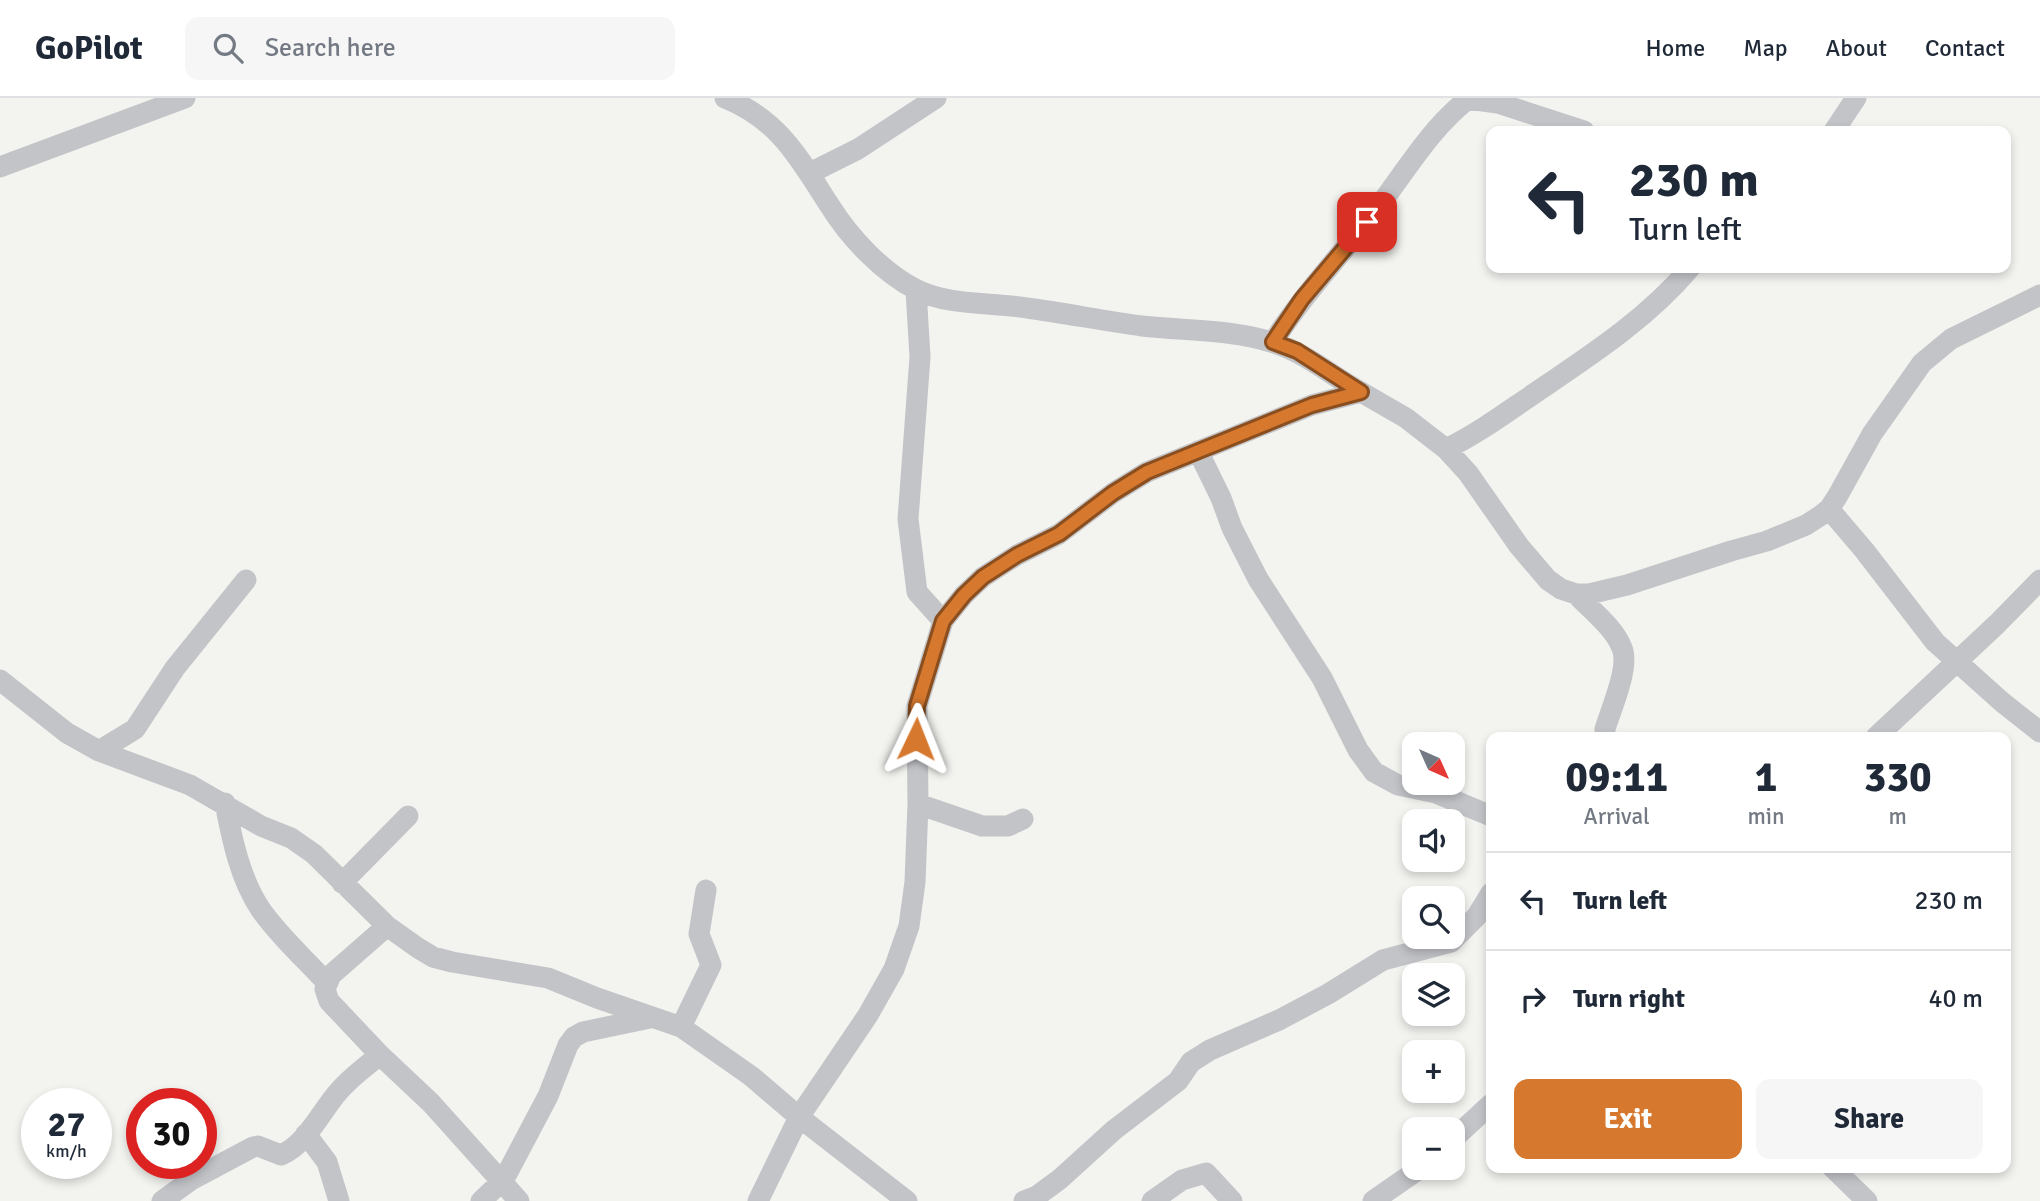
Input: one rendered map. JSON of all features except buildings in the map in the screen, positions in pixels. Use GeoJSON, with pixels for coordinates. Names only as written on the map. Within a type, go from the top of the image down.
{"type":"FeatureCollection","features":[{"type":"Feature","properties":{"kind":"street"},"geometry":{"type":"LineString","coordinates":[[0,167],[185,98]]}},
{"type":"Feature","properties":{"kind":"street"},"geometry":{"type":"LineString","coordinates":[[726,98],[746,107],[777,130],[855,238],[893,274],[916,289],[930,295],[966,302],[1008,305],[1142,326],[1241,335],[1297,351],[1406,418],[1446,449],[1468,473],[1519,546],[1548,580],[1561,589],[1576,594],[1601,592],[1627,585],[1767,541],[1807,525],[1829,509],[1872,434],[1922,363],[1951,338],[2040,295]]}},
{"type":"Feature","properties":{"kind":"street"},"geometry":{"type":"LineString","coordinates":[[810,173],[858,149],[936,98]]}},
{"type":"Feature","properties":{"kind":"street"},"geometry":{"type":"LineString","coordinates":[[1837,126],[1856,98]]}},
{"type":"Feature","properties":{"kind":"street"},"geometry":{"type":"LineString","coordinates":[[1273,342],[1302,299],[1373,214],[1439,126],[1468,99],[1499,103],[1569,126]]}},
{"type":"Feature","properties":{"kind":"street"},"geometry":{"type":"LineString","coordinates":[[1446,449],[1473,436],[1578,365],[1654,306],[1686,273]]}},
{"type":"Feature","properties":{"kind":"street"},"geometry":{"type":"LineString","coordinates":[[916,289],[920,357],[908,519],[917,592],[943,621]]}},
{"type":"Feature","properties":{"kind":"street"},"geometry":{"type":"LineString","coordinates":[[758,1201],[799,1117],[868,1015],[894,969],[909,926],[915,882],[918,804],[917,706],[943,621],[983,577],[1017,555],[1059,534],[1113,493],[1147,472],[1312,405],[1361,392]]}},
{"type":"Feature","properties":{"kind":"street"},"geometry":{"type":"LineString","coordinates":[[1198,451],[1258,579],[1321,678],[1358,750],[1374,772],[1398,785],[1436,793],[1486,814]]}},
{"type":"Feature","properties":{"kind":"street"},"geometry":{"type":"LineString","coordinates":[[1829,509],[1936,642],[2040,732]]}},
{"type":"Feature","properties":{"kind":"street"},"geometry":{"type":"LineString","coordinates":[[99,751],[135,729],[175,668],[246,580]]}},
{"type":"Feature","properties":{"kind":"street"},"geometry":{"type":"LineString","coordinates":[[1881,732],[2040,580]]}},
{"type":"Feature","properties":{"kind":"street"},"geometry":{"type":"LineString","coordinates":[[1576,594],[1606,625],[1623,649],[1625,662],[1605,732]]}},
{"type":"Feature","properties":{"kind":"street"},"geometry":{"type":"LineString","coordinates":[[0,680],[67,733],[99,751],[190,785],[261,826],[302,845],[387,926],[433,957],[548,978],[681,1027],[751,1076],[799,1117],[908,1201]]}},
{"type":"Feature","properties":{"kind":"street"},"geometry":{"type":"LineString","coordinates":[[225,803],[234,847],[256,901],[326,982]]}},
{"type":"Feature","properties":{"kind":"street"},"geometry":{"type":"LineString","coordinates":[[918,804],[982,826],[1008,827],[1023,819]]}},
{"type":"Feature","properties":{"kind":"street"},"geometry":{"type":"LineString","coordinates":[[342,883],[408,816]]}},
{"type":"Feature","properties":{"kind":"street"},"geometry":{"type":"LineString","coordinates":[[681,1027],[711,965],[699,934],[706,890]]}},
{"type":"Feature","properties":{"kind":"street"},"geometry":{"type":"LineString","coordinates":[[1024,1201],[1037,1196],[1060,1179],[1114,1130],[1178,1081],[1191,1062],[1210,1050],[1279,1020],[1328,994],[1383,960],[1451,942],[1477,916],[1486,901]]}},
{"type":"Feature","properties":{"kind":"street"},"geometry":{"type":"LineString","coordinates":[[387,926],[331,975],[325,989],[329,1001],[380,1055],[431,1103],[519,1201]]}},
{"type":"Feature","properties":{"kind":"street"},"geometry":{"type":"LineString","coordinates":[[481,1201],[501,1183],[548,1096],[568,1045],[574,1037],[583,1032],[652,1018]]}},
{"type":"Feature","properties":{"kind":"street"},"geometry":{"type":"LineString","coordinates":[[162,1201],[191,1180],[253,1147],[258,1146],[281,1155],[288,1152],[306,1134],[340,1090],[380,1055]]}},
{"type":"Feature","properties":{"kind":"street"},"geometry":{"type":"LineString","coordinates":[[1465,1128],[1486,1109]]}},
{"type":"Feature","properties":{"kind":"street"},"geometry":{"type":"LineString","coordinates":[[306,1134],[327,1162],[339,1201]]}},
{"type":"Feature","properties":{"kind":"street"},"geometry":{"type":"LineString","coordinates":[[1152,1201],[1182,1180],[1206,1173],[1232,1201]]}},
{"type":"Feature","properties":{"kind":"street"},"geometry":{"type":"LineString","coordinates":[[1838,1173],[1866,1200]]}},
{"type":"Feature","properties":{"kind":"street"},"geometry":{"type":"LineString","coordinates":[[1373,1201],[1403,1180]]}},
{"type":"Feature","properties":{"kind":"route"},"geometry":{"type":"LineString","coordinates":[[916,739],[917,706],[943,621],[983,577],[1017,555],[1059,534],[1113,493],[1147,472],[1312,405],[1361,392],[1297,351],[1273,342],[1302,299],[1367,222]]}}]}
